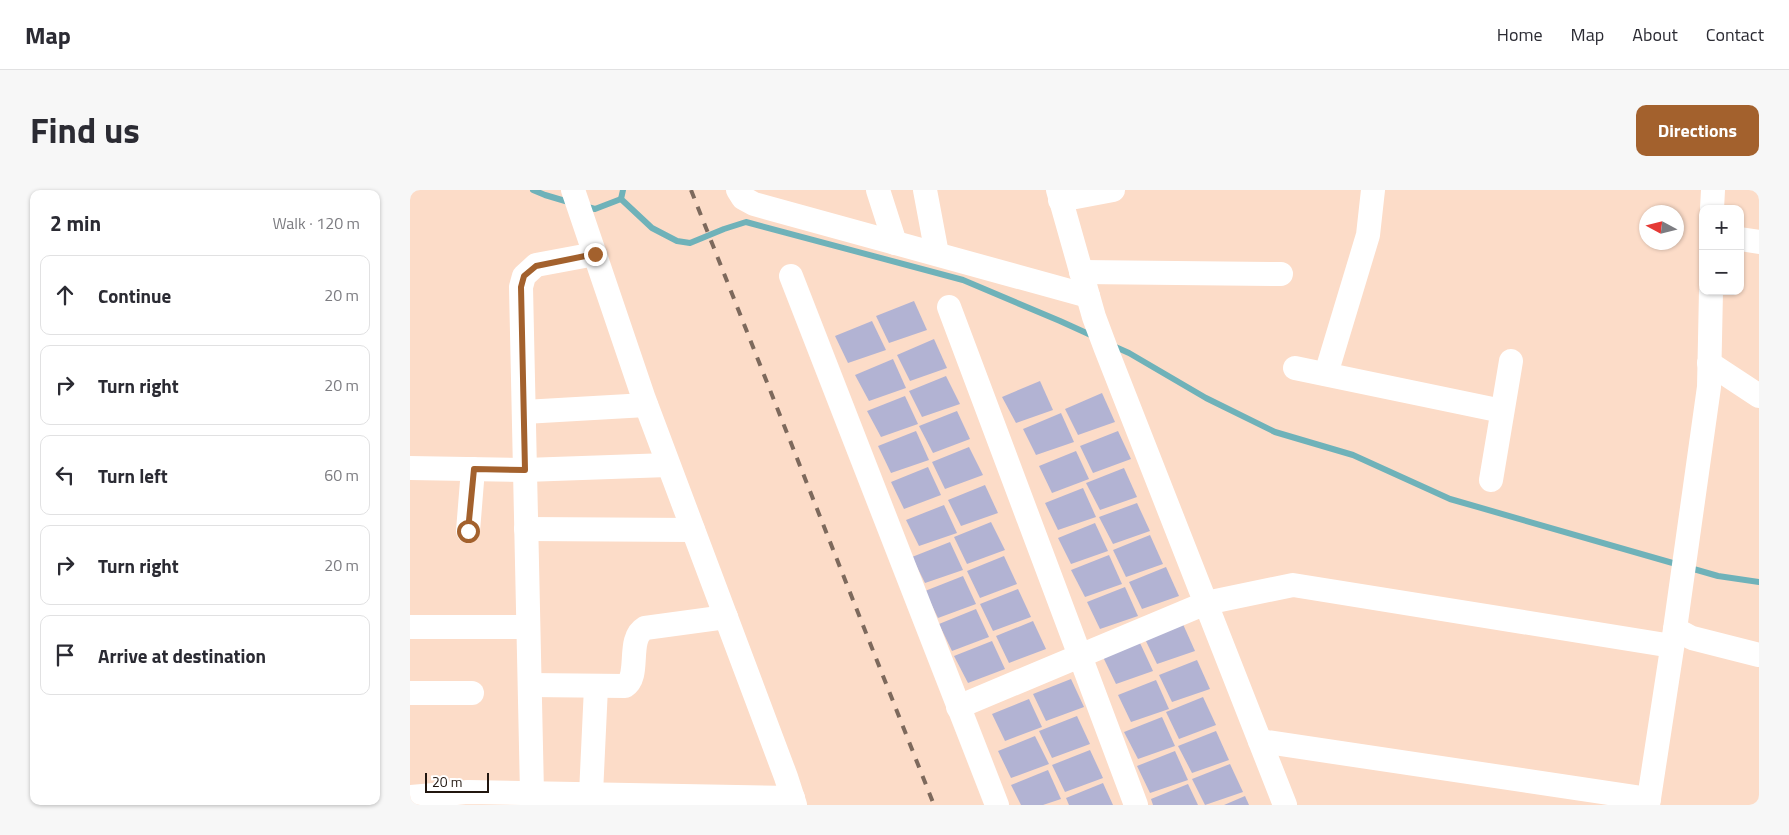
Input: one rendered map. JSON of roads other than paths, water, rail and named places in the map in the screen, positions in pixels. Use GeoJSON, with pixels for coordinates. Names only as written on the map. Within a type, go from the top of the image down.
{"type":"FeatureCollection","features":[{"type":"Feature","properties":{"kind":"street"},"geometry":{"type":"LineString","coordinates":[[414,799],[468,792],[532,793],[563,799],[590,794],[693,801],[794,802],[783,768],[646,405],[573,190]]}},
{"type":"Feature","properties":{"kind":"street"},"geometry":{"type":"LineString","coordinates":[[738,190],[743,198],[754,204],[937,254],[1091,306]]}},
{"type":"Feature","properties":{"kind":"street"},"geometry":{"type":"LineString","coordinates":[[878,190],[896,242]]}},
{"type":"Feature","properties":{"kind":"street"},"geometry":{"type":"LineString","coordinates":[[925,190],[937,254]]}},
{"type":"Feature","properties":{"kind":"street"},"geometry":{"type":"LineString","coordinates":[[1113,190],[1059,195],[1091,306],[1106,349],[1285,805]]}},
{"type":"Feature","properties":{"kind":"street"},"geometry":{"type":"LineString","coordinates":[[1326,374],[1371,226],[1373,190]]}},
{"type":"Feature","properties":{"kind":"street"},"geometry":{"type":"LineString","coordinates":[[1712,205],[1713,190]]}},
{"type":"Feature","properties":{"kind":"street"},"geometry":{"type":"LineString","coordinates":[[1744,240],[1759,242]]}},
{"type":"Feature","properties":{"kind":"street"},"geometry":{"type":"LineString","coordinates":[[532,793],[521,287],[524,276],[536,266],[595,254]]}},
{"type":"Feature","properties":{"kind":"street"},"geometry":{"type":"LineString","coordinates":[[1081,272],[1281,274]]}},
{"type":"Feature","properties":{"kind":"street"},"geometry":{"type":"LineString","coordinates":[[791,276],[997,805]]}},
{"type":"Feature","properties":{"kind":"street"},"geometry":{"type":"LineString","coordinates":[[1260,741],[1648,802],[1709,387],[1711,295]]}},
{"type":"Feature","properties":{"kind":"street"},"geometry":{"type":"LineString","coordinates":[[949,307],[1136,805]]}},
{"type":"Feature","properties":{"kind":"street"},"geometry":{"type":"LineString","coordinates":[[1491,480],[1510,362]]}},
{"type":"Feature","properties":{"kind":"street"},"geometry":{"type":"LineString","coordinates":[[1709,363],[1759,396]]}},
{"type":"Feature","properties":{"kind":"street"},"geometry":{"type":"LineString","coordinates":[[1295,368],[1502,410]]}},
{"type":"Feature","properties":{"kind":"street"},"geometry":{"type":"LineString","coordinates":[[524,412],[646,405]]}},
{"type":"Feature","properties":{"kind":"street"},"geometry":{"type":"LineString","coordinates":[[410,468],[525,470],[668,465]]}},
{"type":"Feature","properties":{"kind":"street"},"geometry":{"type":"LineString","coordinates":[[468,531],[474,469]]}},
{"type":"Feature","properties":{"kind":"street"},"geometry":{"type":"LineString","coordinates":[[526,530],[693,530]]}},
{"type":"Feature","properties":{"kind":"street"},"geometry":{"type":"LineString","coordinates":[[958,707],[1206,603],[1284,586],[1302,586],[1673,638],[1692,638],[1759,655]]}},
{"type":"Feature","properties":{"kind":"street"},"geometry":{"type":"LineString","coordinates":[[530,685],[620,687],[629,684],[639,632],[645,628],[726,617]]}},
{"type":"Feature","properties":{"kind":"street"},"geometry":{"type":"LineString","coordinates":[[410,627],[528,627]]}},
{"type":"Feature","properties":{"kind":"street"},"geometry":{"type":"LineString","coordinates":[[590,794],[596,687]]}},
{"type":"Feature","properties":{"kind":"street"},"geometry":{"type":"LineString","coordinates":[[410,693],[472,694]]}},
{"type":"Feature","properties":{"kind":"waterway"},"geometry":{"type":"LineString","coordinates":[[533,190],[572,203]]}},
{"type":"Feature","properties":{"kind":"waterway"},"geometry":{"type":"LineString","coordinates":[[623,190],[621,199],[652,228],[677,241],[690,243],[746,222],[963,280],[1093,336]]}},
{"type":"Feature","properties":{"kind":"waterway"},"geometry":{"type":"LineString","coordinates":[[584,206],[595,209],[621,199]]}},
{"type":"Feature","properties":{"kind":"waterway"},"geometry":{"type":"LineString","coordinates":[[1111,345],[1129,353],[1206,398],[1275,432],[1353,455],[1450,499],[1718,576],[1759,582]]}},
{"type":"Feature","properties":{"kind":"railway"},"geometry":{"type":"LineString","coordinates":[[691,190],[934,805]]}}]}
